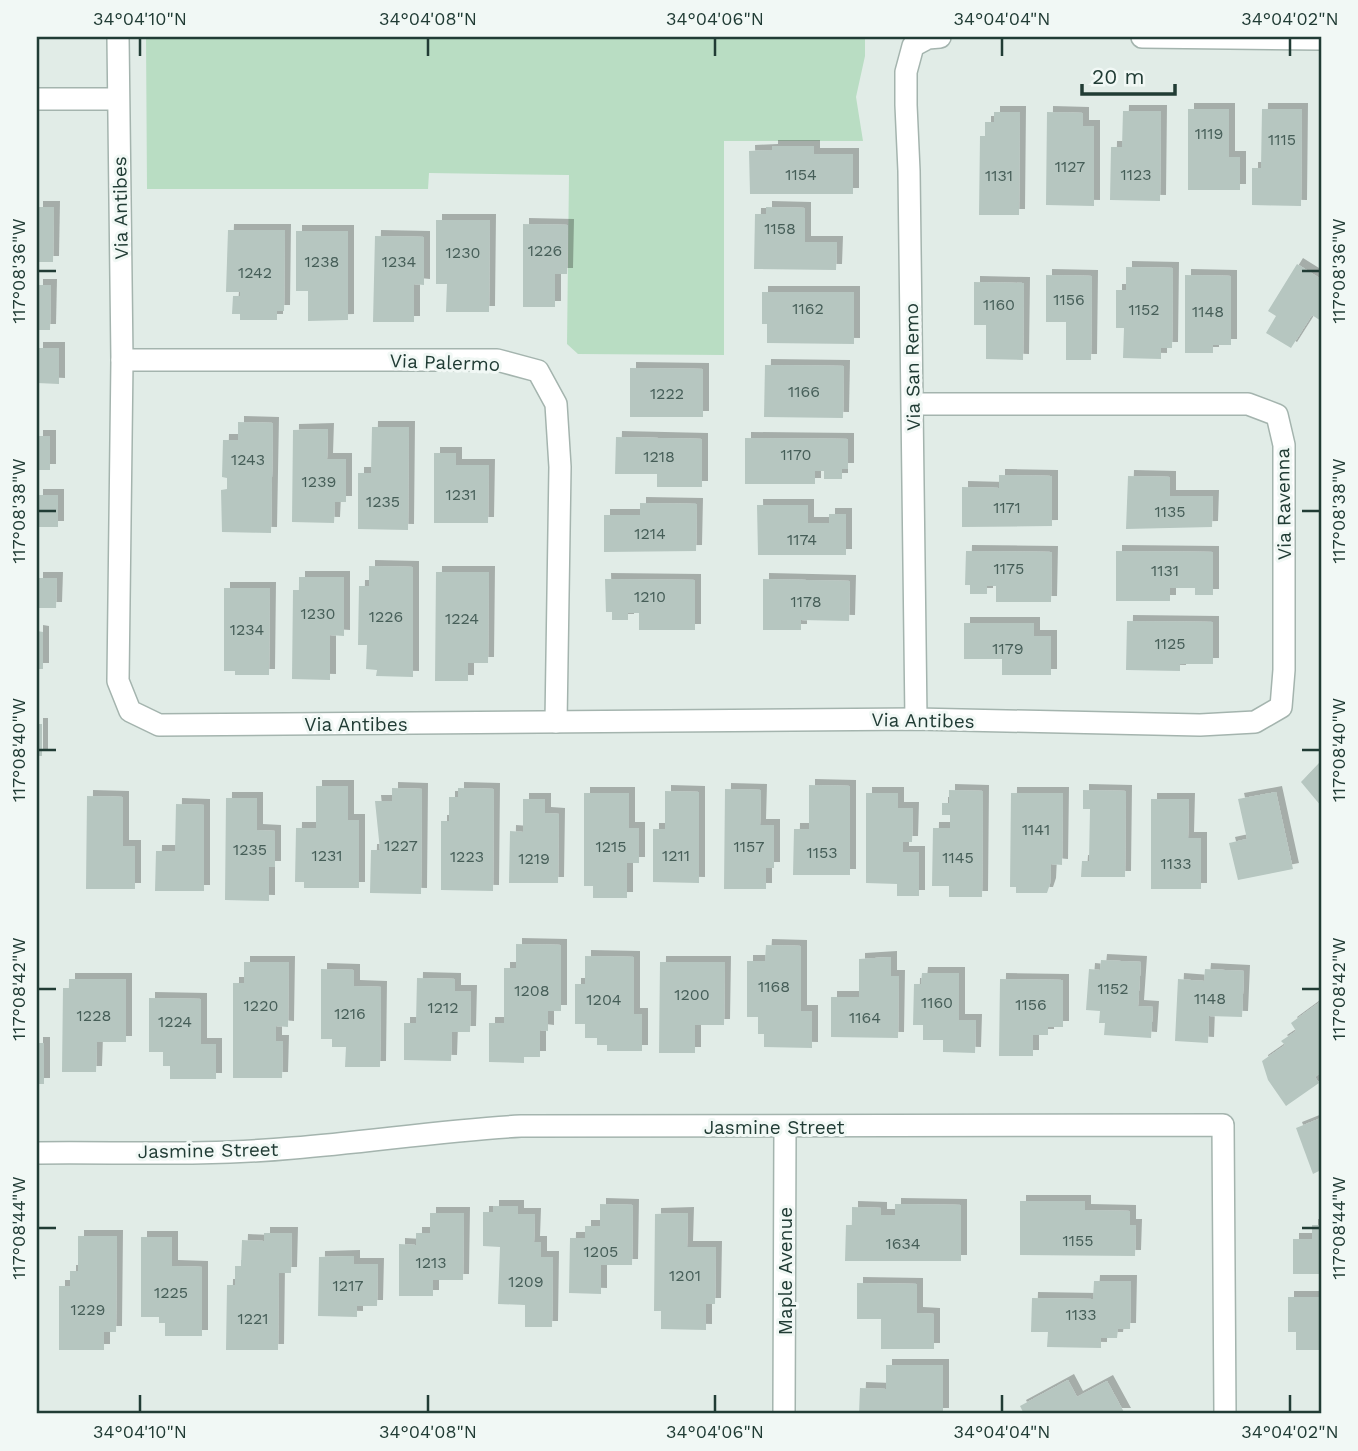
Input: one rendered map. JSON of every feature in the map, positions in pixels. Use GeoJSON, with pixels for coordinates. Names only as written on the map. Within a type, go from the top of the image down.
{"type":"FeatureCollection","features":[{"type":"Feature","properties":{"kind":"street","name":"Via Antibes"},"geometry":{"type":"LineString","coordinates":[[118,37],[122,360],[118,681],[130,711],[159,725],[916,719],[1200,725]]}},
{"type":"Feature","properties":{"kind":"street","name":"Via San Remo"},"geometry":{"type":"LineString","coordinates":[[916,719],[906,72],[913,46],[928,38],[940,37]]}},
{"type":"Feature","properties":{"kind":"street"},"geometry":{"type":"LineString","coordinates":[[1142,37],[1321,39]]}},
{"type":"Feature","properties":{"kind":"street"},"geometry":{"type":"LineString","coordinates":[[37,99],[118,99]]}},
{"type":"Feature","properties":{"kind":"street","name":"Via Palermo"},"geometry":{"type":"LineString","coordinates":[[122,360],[498,360],[538,371],[556,404],[560,467],[556,722]]}},
{"type":"Feature","properties":{"kind":"street","name":"Via Ravenna"},"geometry":{"type":"LineString","coordinates":[[913,404],[1248,404],[1277,415],[1284,445],[1284,670],[1281,707],[1255,722],[1200,725]]}},
{"type":"Feature","properties":{"kind":"street","name":"Jasmine Street"},"geometry":{"type":"LineString","coordinates":[[37,1153],[280,1149],[451,1130],[521,1126],[1223,1125],[1225,1414]]}},
{"type":"Feature","properties":{"kind":"street","name":"Maple Avenue"},"geometry":{"type":"LineString","coordinates":[[785,1127],[785,1414]]}},
{"type":"Feature","properties":{"kind":"green space"},"geometry":{"type":"Polygon","coordinates":[[[146,37],[865,37],[865,56],[856,97],[863,141],[724,141],[724,355],[578,354],[567,344],[569,175],[429,173],[428,189],[147,189],[146,37]]]}},
{"type":"Feature","properties":{"kind":"building"},"geometry":{"type":"Polygon","coordinates":[[[1188,109],[1229,109],[1229,157],[1240,157],[1240,190],[1188,190],[1188,109]]]}},
{"type":"Feature","properties":{"kind":"building"},"geometry":{"type":"Polygon","coordinates":[[[1262,109],[1302,109],[1301,206],[1252,205],[1252,168],[1261,168],[1262,109]]]}},
{"type":"Feature","properties":{"kind":"building"},"geometry":{"type":"Polygon","coordinates":[[[1123,111],[1161,111],[1160,201],[1110,200],[1111,147],[1122,147],[1123,111]]]}},
{"type":"Feature","properties":{"kind":"building"},"geometry":{"type":"Polygon","coordinates":[[[994,112],[1020,112],[1019,215],[979,215],[980,136],[985,136],[985,122],[994,122],[994,112]]]}},
{"type":"Feature","properties":{"kind":"building"},"geometry":{"type":"Polygon","coordinates":[[[1047,112],[1083,113],[1083,126],[1094,126],[1094,206],[1046,205],[1047,112]]]}},
{"type":"Feature","properties":{"kind":"building"},"geometry":{"type":"Polygon","coordinates":[[[772,146],[814,146],[814,154],[853,154],[853,194],[750,194],[749,151],[772,150],[772,146]]]}},
{"type":"Feature","properties":{"kind":"building"},"geometry":{"type":"Polygon","coordinates":[[[37,207],[54,207],[53,262],[37,262],[37,207]]]}},
{"type":"Feature","properties":{"kind":"building"},"geometry":{"type":"Polygon","coordinates":[[[766,207],[805,208],[805,242],[837,242],[836,270],[754,269],[755,214],[766,214],[766,207]]]}},
{"type":"Feature","properties":{"kind":"building"},"geometry":{"type":"Polygon","coordinates":[[[436,220],[490,220],[489,312],[446,312],[447,284],[436,284],[436,220]]]}},
{"type":"Feature","properties":{"kind":"building"},"geometry":{"type":"Polygon","coordinates":[[[523,224],[568,225],[567,274],[555,274],[555,307],[523,307],[523,224]]]}},
{"type":"Feature","properties":{"kind":"building"},"geometry":{"type":"Polygon","coordinates":[[[228,230],[285,230],[284,311],[277,311],[277,320],[240,320],[240,314],[232,314],[233,296],[240,296],[240,292],[226,292],[228,230]]]}},
{"type":"Feature","properties":{"kind":"building"},"geometry":{"type":"Polygon","coordinates":[[[296,231],[348,231],[348,320],[308,321],[308,291],[296,291],[296,231]]]}},
{"type":"Feature","properties":{"kind":"building"},"geometry":{"type":"Polygon","coordinates":[[[375,236],[424,237],[424,285],[414,284],[414,322],[373,322],[375,236]]]}},
{"type":"Feature","properties":{"kind":"building"},"geometry":{"type":"Polygon","coordinates":[[[1297,264],[1321,279],[1321,321],[1312,315],[1291,348],[1266,333],[1276,316],[1268,311],[1297,264]]]}},
{"type":"Feature","properties":{"kind":"building"},"geometry":{"type":"Polygon","coordinates":[[[1126,267],[1173,268],[1172,348],[1161,348],[1161,359],[1123,358],[1124,328],[1116,328],[1116,290],[1126,290],[1126,267]]]}},
{"type":"Feature","properties":{"kind":"building"},"geometry":{"type":"Polygon","coordinates":[[[1046,275],[1092,276],[1091,360],[1066,360],[1066,322],[1046,322],[1046,275]]]}},
{"type":"Feature","properties":{"kind":"building"},"geometry":{"type":"Polygon","coordinates":[[[1185,275],[1231,276],[1231,345],[1213,345],[1213,353],[1185,353],[1185,275]]]}},
{"type":"Feature","properties":{"kind":"building"},"geometry":{"type":"Polygon","coordinates":[[[974,282],[1024,283],[1023,360],[986,359],[986,325],[974,325],[974,282]]]}},
{"type":"Feature","properties":{"kind":"building"},"geometry":{"type":"Polygon","coordinates":[[[37,285],[51,285],[50,330],[37,330],[37,285]]]}},
{"type":"Feature","properties":{"kind":"building"},"geometry":{"type":"Polygon","coordinates":[[[762,292],[854,292],[854,344],[767,343],[767,324],[762,324],[762,292]]]}},
{"type":"Feature","properties":{"kind":"building"},"geometry":{"type":"Polygon","coordinates":[[[37,348],[59,348],[59,384],[37,383],[37,348]]]}},
{"type":"Feature","properties":{"kind":"building"},"geometry":{"type":"Polygon","coordinates":[[[765,365],[844,366],[843,418],[764,417],[765,365]]]}},
{"type":"Feature","properties":{"kind":"building"},"geometry":{"type":"Polygon","coordinates":[[[630,368],[703,369],[703,417],[630,417],[630,368]]]}},
{"type":"Feature","properties":{"kind":"building"},"geometry":{"type":"Polygon","coordinates":[[[238,422],[273,423],[271,533],[222,532],[221,490],[227,489],[227,478],[222,477],[223,440],[238,440],[238,422]]]}},
{"type":"Feature","properties":{"kind":"building"},"geometry":{"type":"Polygon","coordinates":[[[372,427],[409,427],[408,530],[358,529],[358,473],[371,473],[372,427]]]}},
{"type":"Feature","properties":{"kind":"building"},"geometry":{"type":"Polygon","coordinates":[[[328,429],[327,459],[346,459],[346,502],[335,502],[334,523],[292,522],[293,430],[328,429]]]}},
{"type":"Feature","properties":{"kind":"building"},"geometry":{"type":"Polygon","coordinates":[[[37,436],[50,436],[50,470],[37,470],[37,436]]]}},
{"type":"Feature","properties":{"kind":"building"},"geometry":{"type":"Polygon","coordinates":[[[616,437],[702,439],[702,487],[657,487],[657,474],[615,474],[616,437]]]}},
{"type":"Feature","properties":{"kind":"building"},"geometry":{"type":"Polygon","coordinates":[[[745,438],[848,439],[848,469],[842,469],[842,479],[824,479],[824,471],[815,471],[815,484],[745,484],[745,438]]]}},
{"type":"Feature","properties":{"kind":"building"},"geometry":{"type":"Polygon","coordinates":[[[434,453],[456,453],[456,465],[489,465],[488,523],[434,523],[434,453]]]}},
{"type":"Feature","properties":{"kind":"building"},"geometry":{"type":"Polygon","coordinates":[[[999,475],[1052,476],[1052,526],[962,527],[962,487],[999,488],[999,475]]]}},
{"type":"Feature","properties":{"kind":"building"},"geometry":{"type":"Polygon","coordinates":[[[1128,476],[1170,477],[1170,496],[1213,496],[1212,527],[1126,529],[1128,476]]]}},
{"type":"Feature","properties":{"kind":"building"},"geometry":{"type":"Polygon","coordinates":[[[37,495],[58,495],[58,527],[37,527],[37,495]]]}},
{"type":"Feature","properties":{"kind":"building"},"geometry":{"type":"Polygon","coordinates":[[[640,503],[697,504],[696,551],[604,552],[604,515],[640,515],[640,503]]]}},
{"type":"Feature","properties":{"kind":"building"},"geometry":{"type":"Polygon","coordinates":[[[757,505],[808,505],[808,523],[829,523],[829,514],[846,514],[846,555],[758,555],[757,505]]]}},
{"type":"Feature","properties":{"kind":"building"},"geometry":{"type":"Polygon","coordinates":[[[966,551],[1052,552],[1051,602],[996,602],[996,586],[987,586],[987,594],[970,594],[970,585],[965,585],[966,551]]]}},
{"type":"Feature","properties":{"kind":"building"},"geometry":{"type":"Polygon","coordinates":[[[1116,551],[1213,552],[1213,595],[1195,595],[1195,588],[1170,588],[1170,601],[1116,601],[1116,551]]]}},
{"type":"Feature","properties":{"kind":"building"},"geometry":{"type":"Polygon","coordinates":[[[369,566],[413,567],[413,677],[376,676],[377,670],[366,669],[367,645],[358,645],[359,586],[369,586],[369,566]]]}},
{"type":"Feature","properties":{"kind":"building"},"geometry":{"type":"Polygon","coordinates":[[[436,572],[489,572],[488,663],[468,663],[468,681],[435,681],[436,572]]]}},
{"type":"Feature","properties":{"kind":"building"},"geometry":{"type":"Polygon","coordinates":[[[299,577],[344,577],[344,636],[330,635],[330,680],[292,679],[293,590],[299,590],[299,577]]]}},
{"type":"Feature","properties":{"kind":"building"},"geometry":{"type":"Polygon","coordinates":[[[37,578],[57,578],[56,608],[37,608],[37,578]]]}},
{"type":"Feature","properties":{"kind":"building"},"geometry":{"type":"Polygon","coordinates":[[[605,579],[695,580],[695,630],[639,630],[639,613],[628,613],[628,620],[612,620],[612,612],[606,612],[605,579]]]}},
{"type":"Feature","properties":{"kind":"building"},"geometry":{"type":"Polygon","coordinates":[[[763,579],[850,581],[849,621],[801,620],[801,630],[763,630],[763,579]]]}},
{"type":"Feature","properties":{"kind":"building"},"geometry":{"type":"Polygon","coordinates":[[[224,588],[270,588],[269,675],[235,675],[235,671],[224,671],[224,588]]]}},
{"type":"Feature","properties":{"kind":"building"},"geometry":{"type":"Polygon","coordinates":[[[1127,621],[1213,622],[1213,664],[1180,664],[1180,671],[1126,670],[1127,621]]]}},
{"type":"Feature","properties":{"kind":"building"},"geometry":{"type":"Polygon","coordinates":[[[964,623],[1034,623],[1034,636],[1051,636],[1051,675],[1002,675],[1002,659],[964,659],[964,623]]]}},
{"type":"Feature","properties":{"kind":"building"},"geometry":{"type":"Polygon","coordinates":[[[37,631],[43,632],[43,669],[37,669],[37,631]]]}},
{"type":"Feature","properties":{"kind":"building"},"geometry":{"type":"Polygon","coordinates":[[[37,724],[42,724],[42,756],[37,756],[37,724]]]}},
{"type":"Feature","properties":{"kind":"building"},"geometry":{"type":"Polygon","coordinates":[[[1321,761],[1321,806],[1301,782],[1321,761]]]}},
{"type":"Feature","properties":{"kind":"building"},"geometry":{"type":"Polygon","coordinates":[[[809,785],[850,786],[850,875],[793,875],[794,829],[809,829],[809,785]]]}},
{"type":"Feature","properties":{"kind":"building"},"geometry":{"type":"Polygon","coordinates":[[[316,786],[348,786],[348,820],[359,820],[359,888],[304,888],[304,882],[295,882],[296,828],[316,828],[316,786]]]}},
{"type":"Feature","properties":{"kind":"building"},"geometry":{"type":"Polygon","coordinates":[[[392,788],[422,789],[421,894],[370,893],[371,850],[380,850],[375,801],[392,801],[392,788]]]}},
{"type":"Feature","properties":{"kind":"building"},"geometry":{"type":"Polygon","coordinates":[[[458,788],[494,789],[493,891],[441,890],[441,821],[449,821],[449,797],[458,797],[458,788]]]}},
{"type":"Feature","properties":{"kind":"building"},"geometry":{"type":"Polygon","coordinates":[[[725,789],[761,790],[760,825],[774,825],[774,868],[766,868],[766,889],[724,889],[725,789]]]}},
{"type":"Feature","properties":{"kind":"building"},"geometry":{"type":"Polygon","coordinates":[[[949,790],[983,791],[982,897],[949,897],[949,886],[932,886],[933,828],[950,828],[950,815],[942,815],[942,803],[949,803],[949,790]]]}},
{"type":"Feature","properties":{"kind":"building"},"geometry":{"type":"Polygon","coordinates":[[[1083,790],[1126,791],[1125,877],[1081,877],[1082,861],[1089,861],[1090,809],[1083,809],[1083,790]]]}},
{"type":"Feature","properties":{"kind":"building"},"geometry":{"type":"Polygon","coordinates":[[[665,791],[699,792],[699,883],[653,882],[653,829],[665,829],[665,791]]]}},
{"type":"Feature","properties":{"kind":"building"},"geometry":{"type":"Polygon","coordinates":[[[1276,792],[1293,869],[1238,880],[1229,843],[1247,839],[1238,799],[1276,792]]]}},
{"type":"Feature","properties":{"kind":"building"},"geometry":{"type":"Polygon","coordinates":[[[584,793],[629,793],[629,828],[639,828],[639,863],[627,863],[627,898],[593,898],[593,886],[584,886],[584,793]]]}},
{"type":"Feature","properties":{"kind":"building"},"geometry":{"type":"Polygon","coordinates":[[[866,793],[898,793],[898,808],[913,808],[912,842],[903,842],[903,852],[919,852],[919,896],[897,896],[897,884],[866,883],[866,793]]]}},
{"type":"Feature","properties":{"kind":"building"},"geometry":{"type":"Polygon","coordinates":[[[1011,793],[1063,793],[1062,865],[1051,864],[1047,893],[1016,893],[1016,887],[1010,887],[1011,793]]]}},
{"type":"Feature","properties":{"kind":"building"},"geometry":{"type":"Polygon","coordinates":[[[87,796],[123,797],[123,846],[135,846],[135,889],[86,889],[87,796]]]}},
{"type":"Feature","properties":{"kind":"building"},"geometry":{"type":"Polygon","coordinates":[[[226,798],[257,798],[257,830],[275,831],[275,867],[269,867],[269,901],[225,900],[226,798]]]}},
{"type":"Feature","properties":{"kind":"building"},"geometry":{"type":"Polygon","coordinates":[[[523,799],[545,799],[545,813],[559,814],[558,883],[509,883],[510,831],[523,832],[523,799]]]}},
{"type":"Feature","properties":{"kind":"building"},"geometry":{"type":"Polygon","coordinates":[[[1151,799],[1189,799],[1188,838],[1201,838],[1201,889],[1151,889],[1151,799]]]}},
{"type":"Feature","properties":{"kind":"building"},"geometry":{"type":"Polygon","coordinates":[[[176,804],[204,805],[204,891],[155,891],[156,851],[175,851],[176,804]]]}},
{"type":"Feature","properties":{"kind":"building"},"geometry":{"type":"Polygon","coordinates":[[[516,944],[561,945],[561,1011],[548,1011],[548,1031],[540,1030],[540,1057],[524,1057],[524,1063],[489,1062],[489,1023],[504,1023],[504,968],[516,968],[516,944]]]}},
{"type":"Feature","properties":{"kind":"building"},"geometry":{"type":"Polygon","coordinates":[[[766,945],[801,946],[801,1011],[812,1011],[812,1048],[764,1047],[764,1034],[758,1034],[758,1017],[747,1017],[747,961],[765,961],[766,945]]]}},
{"type":"Feature","properties":{"kind":"building"},"geometry":{"type":"Polygon","coordinates":[[[585,956],[634,957],[634,1014],[642,1014],[642,1051],[607,1051],[607,1045],[597,1045],[597,1038],[585,1038],[585,1024],[575,1024],[575,984],[585,984],[585,956]]]}},
{"type":"Feature","properties":{"kind":"building"},"geometry":{"type":"Polygon","coordinates":[[[891,957],[891,976],[899,976],[898,1038],[831,1037],[831,997],[859,997],[859,959],[891,957]]]}},
{"type":"Feature","properties":{"kind":"building"},"geometry":{"type":"Polygon","coordinates":[[[1101,960],[1141,962],[1138,1006],[1153,1007],[1151,1038],[1104,1035],[1105,1023],[1099,1023],[1100,1011],[1086,1010],[1089,969],[1100,970],[1101,960]]]}},
{"type":"Feature","properties":{"kind":"building"},"geometry":{"type":"Polygon","coordinates":[[[244,962],[289,962],[288,1027],[276,1026],[276,1041],[283,1041],[282,1078],[233,1078],[233,983],[244,983],[244,962]]]}},
{"type":"Feature","properties":{"kind":"building"},"geometry":{"type":"Polygon","coordinates":[[[660,962],[725,962],[724,1025],[695,1025],[695,1053],[659,1053],[660,962]]]}},
{"type":"Feature","properties":{"kind":"building"},"geometry":{"type":"Polygon","coordinates":[[[321,969],[354,970],[354,986],[381,987],[380,1067],[345,1067],[346,1047],[332,1047],[332,1039],[321,1039],[321,969]]]}},
{"type":"Feature","properties":{"kind":"building"},"geometry":{"type":"Polygon","coordinates":[[[1205,969],[1244,971],[1242,1017],[1209,1016],[1208,1043],[1175,1041],[1178,979],[1204,981],[1205,969]]]}},
{"type":"Feature","properties":{"kind":"building"},"geometry":{"type":"Polygon","coordinates":[[[922,973],[959,973],[959,1020],[976,1020],[975,1053],[943,1052],[943,1040],[923,1040],[923,1025],[913,1025],[914,984],[921,984],[922,973]]]}},
{"type":"Feature","properties":{"kind":"building"},"geometry":{"type":"Polygon","coordinates":[[[417,978],[455,979],[455,991],[471,991],[470,1032],[452,1032],[451,1061],[404,1060],[404,1023],[416,1023],[417,978]]]}},
{"type":"Feature","properties":{"kind":"building"},"geometry":{"type":"Polygon","coordinates":[[[69,979],[126,979],[126,1042],[97,1042],[96,1072],[62,1072],[63,988],[69,988],[69,979]]]}},
{"type":"Feature","properties":{"kind":"building"},"geometry":{"type":"Polygon","coordinates":[[[1000,979],[1063,980],[1063,1027],[1048,1027],[1048,1035],[1033,1035],[1033,1056],[999,1056],[1000,979]]]}},
{"type":"Feature","properties":{"kind":"building"},"geometry":{"type":"Polygon","coordinates":[[[149,998],[201,999],[201,1044],[216,1044],[216,1079],[170,1079],[170,1066],[163,1066],[163,1052],[149,1052],[149,998]]]}},
{"type":"Feature","properties":{"kind":"building"},"geometry":{"type":"Polygon","coordinates":[[[1321,1001],[1321,1072],[1315,1077],[1319,1083],[1286,1106],[1268,1080],[1262,1061],[1285,1045],[1281,1041],[1296,1031],[1291,1023],[1321,1001]]]}},
{"type":"Feature","properties":{"kind":"building"},"geometry":{"type":"Polygon","coordinates":[[[37,1043],[44,1043],[44,1084],[37,1084],[37,1043]]]}},
{"type":"Feature","properties":{"kind":"building"},"geometry":{"type":"Polygon","coordinates":[[[1321,1118],[1321,1170],[1313,1174],[1296,1128],[1321,1118]]]}},
{"type":"Feature","properties":{"kind":"building"},"geometry":{"type":"Polygon","coordinates":[[[1020,1201],[1085,1201],[1085,1210],[1130,1211],[1130,1225],[1136,1225],[1135,1256],[1020,1255],[1020,1201]]]}},
{"type":"Feature","properties":{"kind":"building"},"geometry":{"type":"Polygon","coordinates":[[[600,1204],[633,1205],[632,1265],[601,1265],[601,1294],[569,1293],[570,1238],[585,1238],[585,1226],[600,1226],[600,1204]]]}},
{"type":"Feature","properties":{"kind":"building"},"geometry":{"type":"Polygon","coordinates":[[[895,1204],[961,1205],[961,1261],[845,1261],[846,1225],[852,1225],[852,1207],[881,1208],[881,1215],[895,1215],[895,1204]]]}},
{"type":"Feature","properties":{"kind":"building"},"geometry":{"type":"Polygon","coordinates":[[[493,1206],[518,1206],[518,1214],[535,1214],[534,1242],[541,1242],[541,1257],[553,1257],[552,1327],[525,1327],[525,1305],[498,1304],[500,1247],[483,1246],[483,1212],[493,1212],[493,1206]]]}},
{"type":"Feature","properties":{"kind":"building"},"geometry":{"type":"Polygon","coordinates":[[[430,1213],[464,1213],[463,1280],[433,1280],[433,1296],[399,1296],[399,1244],[416,1245],[416,1233],[430,1233],[430,1213]]]}},
{"type":"Feature","properties":{"kind":"building"},"geometry":{"type":"Polygon","coordinates":[[[688,1213],[687,1247],[716,1247],[715,1304],[706,1304],[706,1330],[661,1329],[661,1311],[654,1311],[655,1214],[688,1213]]]}},
{"type":"Feature","properties":{"kind":"building"},"geometry":{"type":"Polygon","coordinates":[[[1312,1225],[1321,1225],[1321,1274],[1293,1274],[1293,1239],[1312,1239],[1312,1225]]]}},
{"type":"Feature","properties":{"kind":"building"},"geometry":{"type":"Polygon","coordinates":[[[264,1233],[292,1233],[291,1273],[279,1273],[278,1350],[226,1350],[227,1285],[235,1285],[235,1266],[241,1266],[242,1240],[264,1241],[264,1233]]]}},
{"type":"Feature","properties":{"kind":"building"},"geometry":{"type":"Polygon","coordinates":[[[78,1236],[117,1236],[116,1332],[104,1332],[104,1350],[59,1350],[59,1286],[70,1286],[70,1271],[78,1271],[78,1236]]]}},
{"type":"Feature","properties":{"kind":"building"},"geometry":{"type":"Polygon","coordinates":[[[141,1237],[172,1237],[172,1266],[202,1267],[202,1336],[165,1336],[165,1323],[159,1323],[159,1317],[141,1317],[141,1237]]]}},
{"type":"Feature","properties":{"kind":"building"},"geometry":{"type":"Polygon","coordinates":[[[354,1256],[354,1264],[378,1264],[377,1306],[357,1306],[357,1317],[318,1316],[319,1257],[354,1256]]]}},
{"type":"Feature","properties":{"kind":"building"},"geometry":{"type":"Polygon","coordinates":[[[1094,1281],[1131,1281],[1130,1329],[1118,1329],[1117,1338],[1101,1338],[1101,1348],[1047,1347],[1048,1332],[1031,1332],[1032,1298],[1093,1299],[1094,1281]]]}},
{"type":"Feature","properties":{"kind":"building"},"geometry":{"type":"Polygon","coordinates":[[[857,1283],[917,1284],[917,1313],[934,1314],[934,1349],[881,1349],[881,1319],[857,1319],[857,1283]]]}},
{"type":"Feature","properties":{"kind":"building"},"geometry":{"type":"Polygon","coordinates":[[[1288,1297],[1321,1297],[1321,1350],[1296,1350],[1296,1332],[1288,1332],[1288,1297]]]}},
{"type":"Feature","properties":{"kind":"building"},"geometry":{"type":"Polygon","coordinates":[[[886,1365],[943,1365],[943,1414],[859,1414],[860,1388],[886,1389],[886,1365]]]}},
{"type":"Feature","properties":{"kind":"building"},"geometry":{"type":"Polygon","coordinates":[[[1068,1380],[1077,1397],[1107,1381],[1125,1414],[1024,1414],[1020,1406],[1068,1380]]]}}]}
